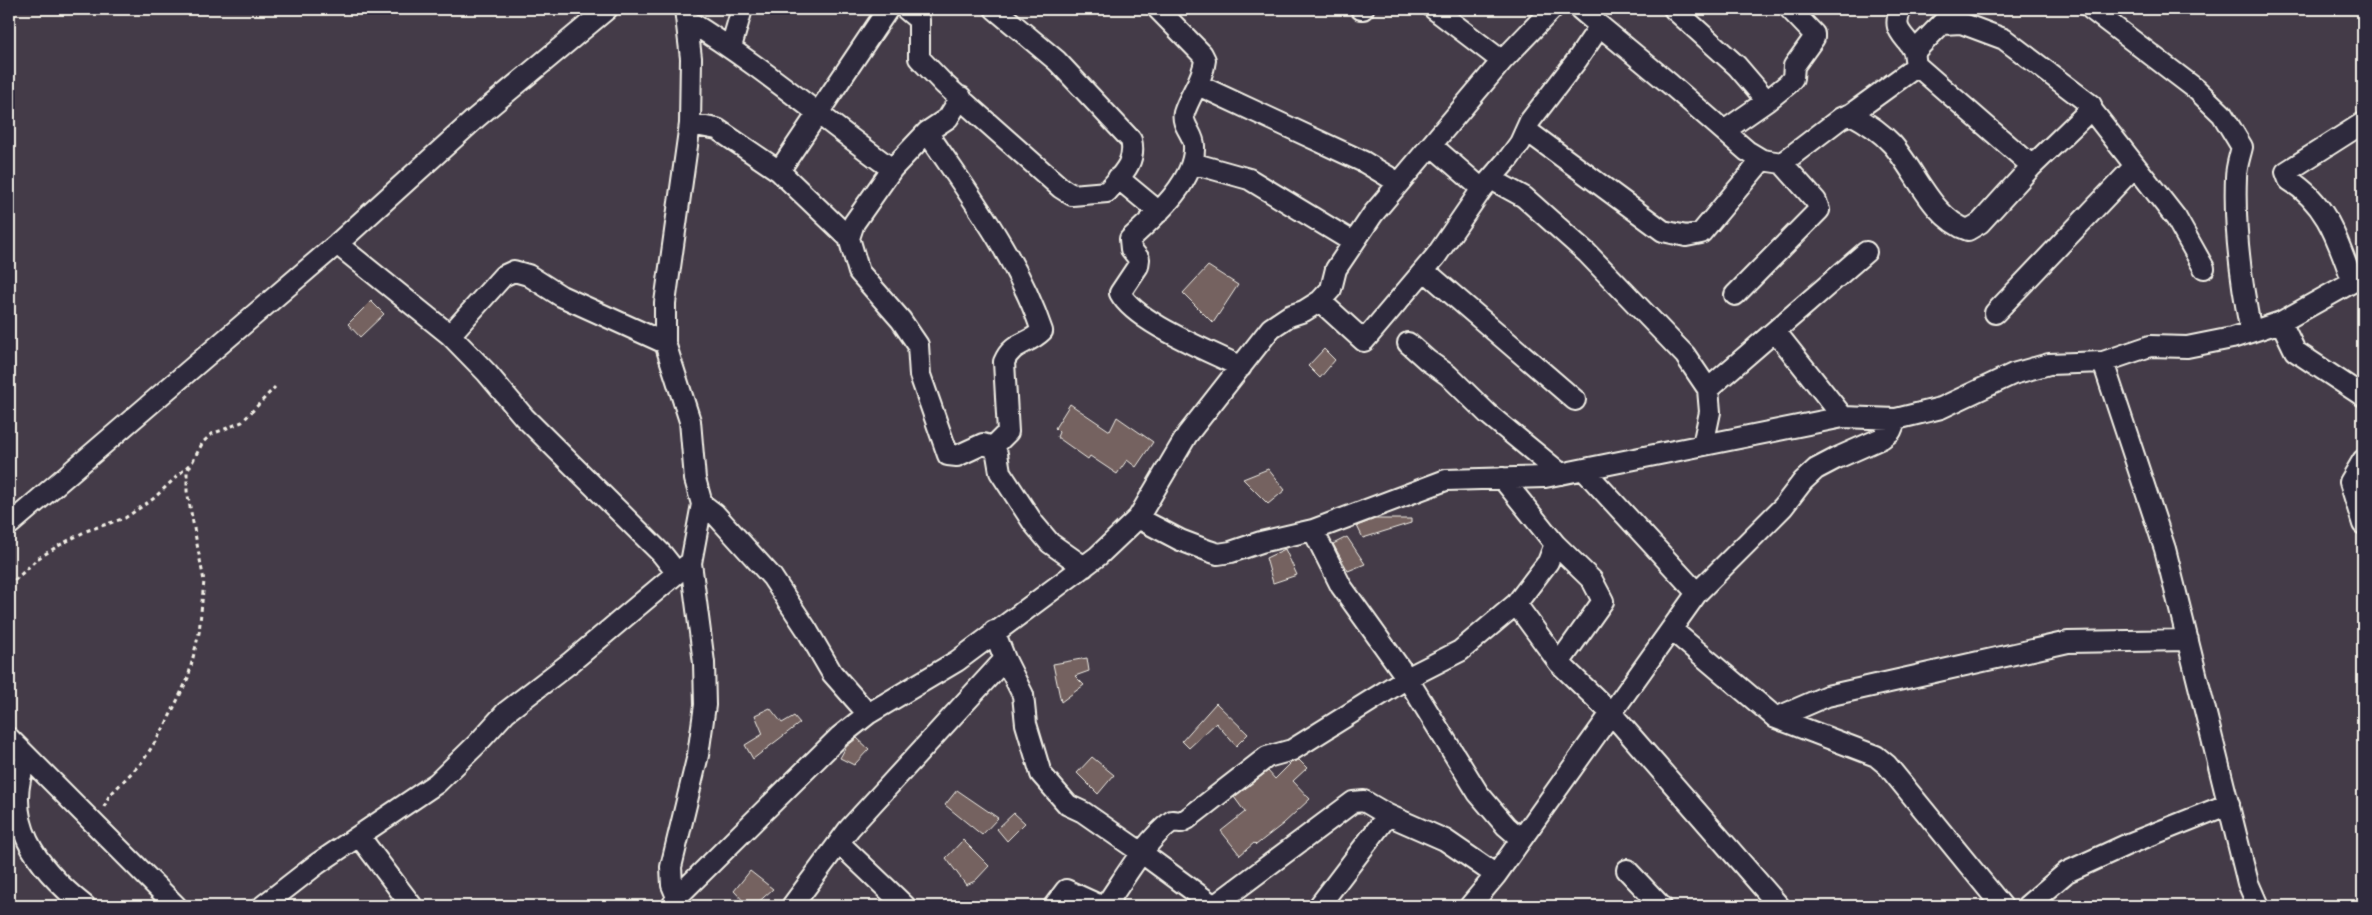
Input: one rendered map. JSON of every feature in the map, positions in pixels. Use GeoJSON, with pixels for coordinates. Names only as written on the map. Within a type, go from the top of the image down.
{"type":"FeatureCollection","features":[{"type":"Feature","properties":{"kind":"street"},"geometry":{"type":"LineString","coordinates":[[9,525],[337,244],[476,118],[607,9]]}},
{"type":"Feature","properties":{"kind":"street"},"geometry":{"type":"LineString","coordinates":[[731,47],[742,9]]}},
{"type":"Feature","properties":{"kind":"street"},"geometry":{"type":"LineString","coordinates":[[779,171],[888,9]]}},
{"type":"Feature","properties":{"kind":"street"},"geometry":{"type":"LineString","coordinates":[[906,9],[920,20],[918,58],[944,84],[1061,188],[1072,195],[1107,192],[1128,168],[1133,148],[1130,140],[1057,61],[1000,10]]}},
{"type":"Feature","properties":{"kind":"street"},"geometry":{"type":"LineString","coordinates":[[1158,9],[1202,54],[1205,60],[1198,85],[1183,115],[1194,146],[1192,163],[1175,193],[1159,212],[1130,239],[1131,249],[1139,259],[1138,266],[1121,289],[1121,295],[1134,308],[1168,331],[1241,367]]}},
{"type":"Feature","properties":{"kind":"street"},"geometry":{"type":"LineString","coordinates":[[1434,9],[1502,61]]}},
{"type":"Feature","properties":{"kind":"street"},"geometry":{"type":"LineString","coordinates":[[674,902],[840,736],[868,714],[958,661],[994,631],[1084,567],[1138,518],[1187,435],[1270,328],[1289,316],[1304,311],[1320,301],[1331,289],[1336,269],[1353,242],[1399,183],[1502,61],[1552,9]]}},
{"type":"Feature","properties":{"kind":"street"},"geometry":{"type":"LineString","coordinates":[[1580,9],[1747,151],[1772,161],[1816,201],[1819,210],[1735,295]]}},
{"type":"Feature","properties":{"kind":"street"},"geometry":{"type":"LineString","coordinates":[[1674,9],[1737,66],[1767,101]]}},
{"type":"Feature","properties":{"kind":"street"},"geometry":{"type":"LineString","coordinates":[[1724,131],[1767,101],[1793,78],[1794,66],[1814,38],[1814,34],[1790,9]]}},
{"type":"Feature","properties":{"kind":"street"},"geometry":{"type":"LineString","coordinates":[[1901,9],[1897,18],[1901,35],[1915,58],[2032,166]]}},
{"type":"Feature","properties":{"kind":"street"},"geometry":{"type":"LineString","coordinates":[[1526,130],[1663,231],[1686,236],[1701,233],[1772,161],[1841,118],[1851,114],[1909,72],[1915,58],[1956,9]]}},
{"type":"Feature","properties":{"kind":"street"},"geometry":{"type":"LineString","coordinates":[[2092,9],[2196,89],[2222,114],[2242,146],[2236,176],[2238,227],[2243,290],[2251,332]]}},
{"type":"Feature","properties":{"kind":"street"},"geometry":{"type":"LineString","coordinates":[[686,14],[892,170]]}},
{"type":"Feature","properties":{"kind":"street"},"geometry":{"type":"LineString","coordinates":[[674,902],[671,867],[698,755],[705,705],[704,663],[684,568],[702,504],[695,479],[690,421],[665,343],[665,303],[690,124],[691,58],[686,14]]}},
{"type":"Feature","properties":{"kind":"street"},"geometry":{"type":"LineString","coordinates":[[1942,24],[1962,24],[2004,39],[2091,105],[2091,109],[2176,218],[2204,268]]}},
{"type":"Feature","properties":{"kind":"street"},"geometry":{"type":"LineString","coordinates":[[1320,301],[1364,341],[1424,270],[1487,184],[1509,158],[1545,99],[1587,47],[1600,26]]}},
{"type":"Feature","properties":{"kind":"street"},"geometry":{"type":"LineString","coordinates":[[1198,85],[1364,162],[1399,183]]}},
{"type":"Feature","properties":{"kind":"street"},"geometry":{"type":"LineString","coordinates":[[849,238],[854,222],[892,170],[927,132],[948,118],[961,98]]}},
{"type":"Feature","properties":{"kind":"street"},"geometry":{"type":"LineString","coordinates":[[1851,114],[1873,126],[1892,145],[1925,193],[1955,225],[1968,230],[1980,223],[2032,166],[2091,109]]}},
{"type":"Feature","properties":{"kind":"street"},"geometry":{"type":"LineString","coordinates":[[690,124],[717,129],[779,171],[849,238],[859,272],[901,320],[918,345],[920,375],[948,455],[957,456],[982,444],[993,447],[997,454],[1000,472],[1034,524],[1050,543],[1084,567]]}},
{"type":"Feature","properties":{"kind":"street"},"geometry":{"type":"LineString","coordinates":[[1138,518],[1180,540],[1218,554],[1313,530],[1446,480],[1545,477],[1844,417],[1896,418],[1941,408],[2013,374],[2049,364],[2103,362],[2150,346],[2188,347],[2251,332],[2281,322],[2358,279],[2331,223],[2301,188],[2289,180],[2286,172],[2363,124]]}},
{"type":"Feature","properties":{"kind":"street"},"geometry":{"type":"LineString","coordinates":[[927,132],[1006,249],[1031,300],[1042,331],[1035,338],[1013,347],[1007,354],[1004,362],[1008,432],[993,447]]}},
{"type":"Feature","properties":{"kind":"street"},"geometry":{"type":"LineString","coordinates":[[1431,145],[1487,184],[1524,197],[1587,253],[1685,355],[1708,389],[1710,412],[1703,444]]}},
{"type":"Feature","properties":{"kind":"street"},"geometry":{"type":"LineString","coordinates":[[1192,163],[1249,179],[1353,242]]}},
{"type":"Feature","properties":{"kind":"street"},"geometry":{"type":"LineString","coordinates":[[1995,313],[2135,166]]}},
{"type":"Feature","properties":{"kind":"street"},"geometry":{"type":"LineString","coordinates":[[1118,178],[1159,212]]}},
{"type":"Feature","properties":{"kind":"street"},"geometry":{"type":"LineString","coordinates":[[337,244],[450,335],[476,360],[524,417],[651,543],[684,568]]}},
{"type":"Feature","properties":{"kind":"street"},"geometry":{"type":"LineString","coordinates":[[1708,389],[1866,252]]}},
{"type":"Feature","properties":{"kind":"street"},"geometry":{"type":"LineString","coordinates":[[1424,270],[1575,400]]}},
{"type":"Feature","properties":{"kind":"street"},"geometry":{"type":"LineString","coordinates":[[450,335],[502,276],[514,271],[528,274],[561,296],[665,343]]}},
{"type":"Feature","properties":{"kind":"street"},"geometry":{"type":"LineString","coordinates":[[2281,322],[2294,351],[2363,396]]}},
{"type":"Feature","properties":{"kind":"street"},"geometry":{"type":"LineString","coordinates":[[1775,331],[1844,417]]}},
{"type":"Feature","properties":{"kind":"street"},"geometry":{"type":"LineString","coordinates":[[1408,343],[1448,375],[1488,414],[1561,474]]}},
{"type":"Feature","properties":{"kind":"street"},"geometry":{"type":"LineString","coordinates":[[2103,362],[2165,549],[2248,883],[2258,906]]}},
{"type":"Feature","properties":{"kind":"street"},"geometry":{"type":"LineString","coordinates":[[1470,906],[1496,875],[1697,593],[1783,507],[1803,481],[1816,469],[1882,438],[1891,431],[1896,418]]}},
{"type":"Feature","properties":{"kind":"street"},"geometry":{"type":"LineString","coordinates":[[2363,460],[2350,482],[2363,524]]}},
{"type":"Feature","properties":{"kind":"street"},"geometry":{"type":"LineString","coordinates":[[1584,470],[1697,593]]}},
{"type":"Feature","properties":{"kind":"street"},"geometry":{"type":"LineString","coordinates":[[1502,478],[1555,544],[1592,580],[1603,601],[1559,663]]}},
{"type":"Feature","properties":{"kind":"street"},"geometry":{"type":"LineString","coordinates":[[702,504],[715,514],[772,577],[807,630],[832,673],[868,714]]}},
{"type":"Feature","properties":{"kind":"street"},"geometry":{"type":"LineString","coordinates":[[1313,530],[1341,586],[1406,678],[1478,793],[1506,826],[1521,839]]}},
{"type":"Feature","properties":{"kind":"street"},"geometry":{"type":"LineString","coordinates":[[1105,906],[1142,853],[1165,826],[1172,821],[1181,822],[1187,819],[1267,757],[1292,750],[1406,678],[1460,651],[1516,604],[1548,562],[1555,544]]}},
{"type":"Feature","properties":{"kind":"street"},"geometry":{"type":"LineString","coordinates":[[263,906],[317,864],[436,783],[477,744],[506,712],[571,662],[684,568]]}},
{"type":"Feature","properties":{"kind":"street"},"geometry":{"type":"LineString","coordinates":[[1516,604],[1559,663],[1611,713],[1780,906]]}},
{"type":"Feature","properties":{"kind":"street"},"geometry":{"type":"LineString","coordinates":[[1672,630],[1776,718],[1876,756],[1887,765],[2002,906]]}},
{"type":"Feature","properties":{"kind":"street"},"geometry":{"type":"LineString","coordinates":[[994,631],[1005,659],[1023,695],[1026,724],[1041,774],[1068,804],[1142,853],[1214,906],[1353,802],[1364,801],[1388,815],[1445,840],[1496,875]]}},
{"type":"Feature","properties":{"kind":"street"},"geometry":{"type":"LineString","coordinates":[[1776,718],[1827,696],[2068,642],[2188,640]]}},
{"type":"Feature","properties":{"kind":"street"},"geometry":{"type":"LineString","coordinates":[[792,906],[855,822],[1005,659]]}},
{"type":"Feature","properties":{"kind":"street"},"geometry":{"type":"LineString","coordinates":[[9,738],[176,906]]}},
{"type":"Feature","properties":{"kind":"street"},"geometry":{"type":"LineString","coordinates":[[26,757],[16,780],[13,800],[12,814],[19,833],[30,852],[41,865],[85,906]]}},
{"type":"Feature","properties":{"kind":"street"},"geometry":{"type":"LineString","coordinates":[[2034,905],[2067,872],[2126,845],[2229,804]]}},
{"type":"Feature","properties":{"kind":"street"},"geometry":{"type":"LineString","coordinates":[[1319,906],[1388,815]]}},
{"type":"Feature","properties":{"kind":"street"},"geometry":{"type":"LineString","coordinates":[[359,836],[412,906]]}},
{"type":"Feature","properties":{"kind":"street"},"geometry":{"type":"LineString","coordinates":[[839,843],[906,906]]}},
{"type":"Feature","properties":{"kind":"street"},"geometry":{"type":"LineString","coordinates":[[1627,870],[1660,906]]}},
{"type":"Feature","properties":{"kind":"street"},"geometry":{"type":"LineString","coordinates":[[1054,906],[1066,890],[1101,906]]}},
{"type":"Feature","properties":{"kind":"path"},"geometry":{"type":"LineString","coordinates":[[96,826],[109,796],[143,761],[161,733],[188,678],[199,633],[204,581],[187,491],[187,472],[204,442],[212,434],[242,422],[275,387]]}},
{"type":"Feature","properties":{"kind":"path"},"geometry":{"type":"LineString","coordinates":[[9,586],[37,559],[58,546],[86,531],[124,518],[153,499],[193,460]]}},
{"type":"Feature","properties":{"kind":"building"},"geometry":{"type":"Polygon","coordinates":[[[1208,266],[1238,285],[1213,323],[1183,293],[1208,266]]]}},
{"type":"Feature","properties":{"kind":"building"},"geometry":{"type":"Polygon","coordinates":[[[371,301],[384,314],[360,337],[348,324],[371,301]]]}},
{"type":"Feature","properties":{"kind":"building"},"geometry":{"type":"Polygon","coordinates":[[[1324,349],[1335,360],[1320,378],[1308,366],[1324,349]]]}},
{"type":"Feature","properties":{"kind":"building"},"geometry":{"type":"Polygon","coordinates":[[[1070,404],[1110,431],[1117,417],[1153,442],[1136,467],[1127,460],[1117,474],[1090,456],[1088,459],[1057,437],[1059,432],[1055,428],[1070,404]]]}},
{"type":"Feature","properties":{"kind":"building"},"geometry":{"type":"Polygon","coordinates":[[[1268,469],[1285,490],[1268,504],[1243,479],[1268,469]]]}},
{"type":"Feature","properties":{"kind":"building"},"geometry":{"type":"Polygon","coordinates":[[[1375,519],[1411,519],[1411,523],[1363,538],[1357,526],[1375,519]]]}},
{"type":"Feature","properties":{"kind":"building"},"geometry":{"type":"Polygon","coordinates":[[[1347,537],[1365,564],[1348,571],[1333,544],[1347,537]]]}},
{"type":"Feature","properties":{"kind":"building"},"geometry":{"type":"Polygon","coordinates":[[[1285,549],[1297,575],[1273,583],[1266,558],[1285,549]]]}},
{"type":"Feature","properties":{"kind":"building"},"geometry":{"type":"Polygon","coordinates":[[[1087,658],[1089,671],[1075,676],[1084,685],[1061,702],[1053,664],[1087,658]]]}},
{"type":"Feature","properties":{"kind":"building"},"geometry":{"type":"Polygon","coordinates":[[[1216,703],[1248,734],[1236,746],[1216,723],[1189,748],[1182,741],[1216,703]]]}},
{"type":"Feature","properties":{"kind":"building"},"geometry":{"type":"Polygon","coordinates":[[[770,708],[782,723],[794,716],[800,723],[753,759],[745,745],[763,734],[755,715],[770,708]]]}},
{"type":"Feature","properties":{"kind":"building"},"geometry":{"type":"Polygon","coordinates":[[[857,738],[869,749],[854,765],[840,758],[846,747],[857,738]]]}},
{"type":"Feature","properties":{"kind":"building"},"geometry":{"type":"Polygon","coordinates":[[[1092,757],[1114,775],[1098,794],[1077,773],[1092,757]]]}},
{"type":"Feature","properties":{"kind":"building"},"geometry":{"type":"Polygon","coordinates":[[[1299,760],[1307,768],[1293,781],[1310,799],[1283,824],[1256,845],[1254,843],[1240,855],[1221,831],[1245,812],[1234,797],[1268,771],[1275,779],[1292,762],[1299,760]]]}},
{"type":"Feature","properties":{"kind":"building"},"geometry":{"type":"Polygon","coordinates":[[[957,790],[998,818],[982,835],[945,805],[957,790]]]}},
{"type":"Feature","properties":{"kind":"building"},"geometry":{"type":"Polygon","coordinates":[[[1014,813],[1025,823],[1007,841],[997,829],[1014,813]]]}},
{"type":"Feature","properties":{"kind":"building"},"geometry":{"type":"Polygon","coordinates":[[[963,840],[989,866],[975,881],[966,885],[946,858],[963,840]]]}},
{"type":"Feature","properties":{"kind":"building"},"geometry":{"type":"Polygon","coordinates":[[[750,871],[773,889],[754,906],[748,906],[734,891],[750,871]]]}}]}
